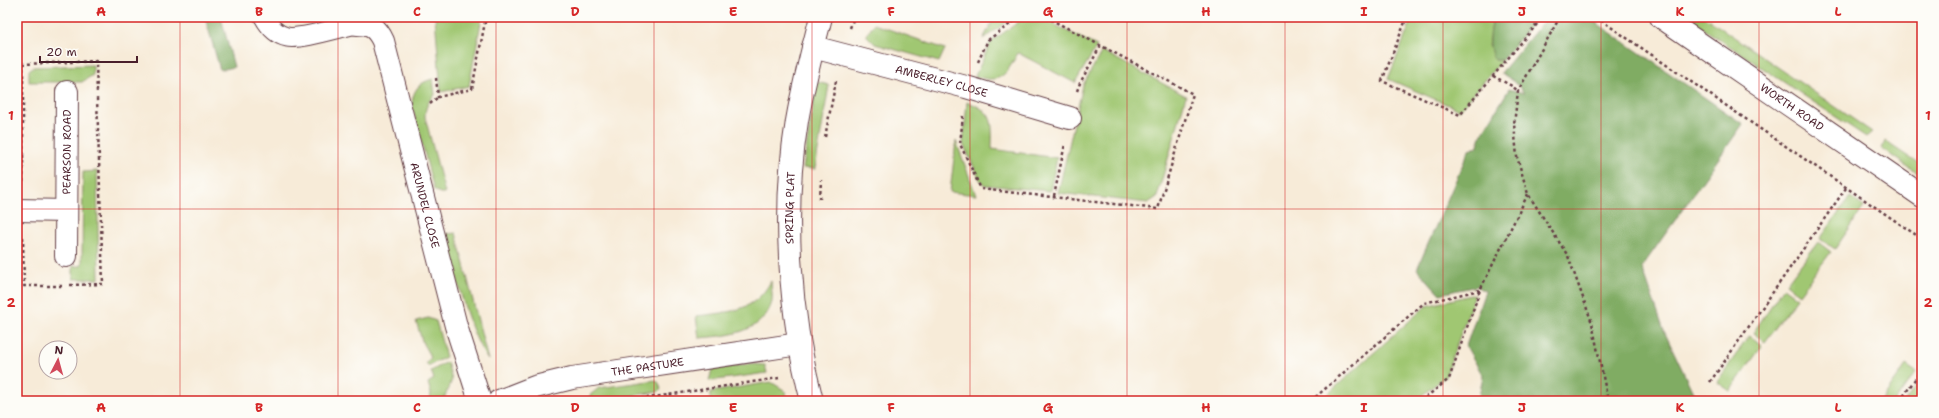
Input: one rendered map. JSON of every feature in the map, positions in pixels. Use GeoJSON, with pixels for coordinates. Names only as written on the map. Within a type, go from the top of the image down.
{"type":"FeatureCollection","features":[{"type":"Feature","properties":{"kind":"street","name":"SPRING PLAT"},"geometry":{"type":"LineString","coordinates":[[812,401],[799,344],[791,270],[791,176],[797,122],[821,17]]}},
{"type":"Feature","properties":{"kind":"street","name":"WORTH ROAD"},"geometry":{"type":"LineString","coordinates":[[1661,17],[1922,196]]}},
{"type":"Feature","properties":{"kind":"street","name":"ARUNDEL CLOSE"},"geometry":{"type":"LineString","coordinates":[[357,24],[367,24],[375,28],[383,41],[456,326],[480,401]]}},
{"type":"Feature","properties":{"kind":"street","name":"AMBERLEY CLOSE"},"geometry":{"type":"LineString","coordinates":[[813,47],[966,87],[1070,118]]}},
{"type":"Feature","properties":{"kind":"street","name":"PEARSON ROAD"},"geometry":{"type":"LineString","coordinates":[[66,256],[67,92]]}},
{"type":"Feature","properties":{"kind":"street"},"geometry":{"type":"LineString","coordinates":[[17,210],[66,211]]}},
{"type":"Feature","properties":{"kind":"street","name":"THE PASTURE"},"geometry":{"type":"LineString","coordinates":[[499,401],[535,387],[572,378],[799,344]]}},
{"type":"Feature","properties":{"kind":"lane"},"geometry":{"type":"LineString","coordinates":[[264,17],[276,32],[287,37],[298,37],[357,24]]}},
{"type":"Feature","properties":{"kind":"path"},"geometry":{"type":"LineString","coordinates":[[436,78],[438,96],[472,89],[486,17]]}},
{"type":"Feature","properties":{"kind":"path"},"geometry":{"type":"LineString","coordinates":[[824,144],[842,55],[854,17]]}},
{"type":"Feature","properties":{"kind":"path"},"geometry":{"type":"LineString","coordinates":[[966,87],[988,40],[1020,17]]}},
{"type":"Feature","properties":{"kind":"path"},"geometry":{"type":"LineString","coordinates":[[1407,17],[1382,81],[1460,115],[1542,17]]}},
{"type":"Feature","properties":{"kind":"path"},"geometry":{"type":"LineString","coordinates":[[1560,17],[1518,91],[1514,124],[1517,156],[1528,194],[1568,256],[1592,323],[1608,401]]}},
{"type":"Feature","properties":{"kind":"path"},"geometry":{"type":"LineString","coordinates":[[1596,17],[1922,239]]}},
{"type":"Feature","properties":{"kind":"path"},"geometry":{"type":"LineString","coordinates":[[1054,196],[1070,118],[1080,83],[1101,45]]}},
{"type":"Feature","properties":{"kind":"path"},"geometry":{"type":"LineString","coordinates":[[68,286],[103,284],[96,61]]}},
{"type":"Feature","properties":{"kind":"path"},"geometry":{"type":"LineString","coordinates":[[1493,76],[1512,86],[1518,91]]}},
{"type":"Feature","properties":{"kind":"path"},"geometry":{"type":"LineString","coordinates":[[820,203],[821,173]]}},
{"type":"Feature","properties":{"kind":"path"},"geometry":{"type":"LineString","coordinates":[[1710,382],[1846,188]]}},
{"type":"Feature","properties":{"kind":"path"},"geometry":{"type":"LineString","coordinates":[[1421,401],[1449,379],[1480,290],[1528,194]]}},
{"type":"Feature","properties":{"kind":"path"},"geometry":{"type":"LineString","coordinates":[[1311,401],[1424,303],[1480,290]]}},
{"type":"Feature","properties":{"kind":"path"},"geometry":{"type":"LineString","coordinates":[[1900,401],[1922,369]]}},
{"type":"Feature","properties":{"kind":"path"},"geometry":{"type":"LineString","coordinates":[[628,401],[805,374]]}},
{"type":"Feature","properties":{"kind":"green space"},"geometry":{"type":"Polygon","coordinates":[[[205,17],[221,17],[234,67],[220,70],[205,17]]]}},
{"type":"Feature","properties":{"kind":"green space"},"geometry":{"type":"Polygon","coordinates":[[[435,17],[482,17],[469,86],[441,92],[435,17]]]}},
{"type":"Feature","properties":{"kind":"green space"},"geometry":{"type":"Polygon","coordinates":[[[995,17],[1014,17],[983,39],[995,17]]]}},
{"type":"Feature","properties":{"kind":"green space"},"geometry":{"type":"Polygon","coordinates":[[[1025,17],[1039,17],[1097,46],[1075,83],[1018,53],[1010,67],[1002,76],[991,79],[975,76],[991,42],[1025,17]]]}},
{"type":"Feature","properties":{"kind":"green space"},"geometry":{"type":"Polygon","coordinates":[[[1413,17],[1493,17],[1489,44],[1495,60],[1502,60],[1460,110],[1388,79],[1413,17]]]}},
{"type":"Feature","properties":{"kind":"green space"},"geometry":{"type":"Polygon","coordinates":[[[1493,17],[1538,17],[1502,60],[1495,60],[1492,55],[1490,45],[1493,17]]]}},
{"type":"Feature","properties":{"kind":"green space"},"geometry":{"type":"Polygon","coordinates":[[[1547,17],[1588,17],[1743,124],[1642,267],[1664,331],[1697,401],[1478,401],[1483,376],[1466,346],[1485,291],[1477,286],[1440,294],[1417,269],[1469,150],[1477,147],[1482,134],[1509,89],[1524,93],[1515,82],[1501,73],[1547,17]]]}},
{"type":"Feature","properties":{"kind":"green space"},"geometry":{"type":"Polygon","coordinates":[[[1686,17],[1705,17],[1872,132],[1866,137],[1686,17]]]}},
{"type":"Feature","properties":{"kind":"green space"},"geometry":{"type":"Polygon","coordinates":[[[874,24],[945,49],[939,62],[875,44],[866,35],[874,24]]]}},
{"type":"Feature","properties":{"kind":"green space"},"geometry":{"type":"Polygon","coordinates":[[[1102,51],[1186,96],[1157,197],[1148,203],[1058,193],[1083,85],[1102,51]]]}},
{"type":"Feature","properties":{"kind":"green space"},"geometry":{"type":"Polygon","coordinates":[[[93,65],[93,75],[82,82],[29,82],[29,70],[33,67],[93,65]]]}},
{"type":"Feature","properties":{"kind":"green space"},"geometry":{"type":"Polygon","coordinates":[[[433,79],[435,95],[427,105],[425,117],[445,193],[440,193],[434,190],[412,106],[413,96],[417,88],[424,82],[433,79]]]}},
{"type":"Feature","properties":{"kind":"green space"},"geometry":{"type":"Polygon","coordinates":[[[817,82],[829,85],[815,169],[803,168],[817,82]]]}},
{"type":"Feature","properties":{"kind":"green space"},"geometry":{"type":"Polygon","coordinates":[[[967,102],[988,114],[992,125],[992,149],[1057,158],[1050,191],[985,185],[981,182],[963,144],[967,102]]]}},
{"type":"Feature","properties":{"kind":"green space"},"geometry":{"type":"Polygon","coordinates":[[[956,141],[976,195],[950,192],[956,141]]]}},
{"type":"Feature","properties":{"kind":"green space"},"geometry":{"type":"Polygon","coordinates":[[[1885,141],[1922,166],[1922,168],[1917,173],[1882,149],[1885,141]]]}},
{"type":"Feature","properties":{"kind":"green space"},"geometry":{"type":"Polygon","coordinates":[[[97,171],[99,279],[73,279],[73,266],[81,266],[82,263],[83,172],[97,171]]]}},
{"type":"Feature","properties":{"kind":"green space"},"geometry":{"type":"Polygon","coordinates":[[[1850,197],[1864,207],[1835,249],[1820,239],[1850,197]]]}},
{"type":"Feature","properties":{"kind":"green space"},"geometry":{"type":"Polygon","coordinates":[[[456,233],[488,360],[480,347],[462,299],[446,234],[456,233]]]}},
{"type":"Feature","properties":{"kind":"green space"},"geometry":{"type":"Polygon","coordinates":[[[1818,242],[1831,252],[1799,294],[1786,284],[1818,242]]]}},
{"type":"Feature","properties":{"kind":"green space"},"geometry":{"type":"Polygon","coordinates":[[[771,281],[772,302],[767,313],[760,321],[752,327],[742,331],[720,336],[699,338],[696,316],[729,312],[748,305],[764,292],[771,281]]]}},
{"type":"Feature","properties":{"kind":"green space"},"geometry":{"type":"Polygon","coordinates":[[[1783,288],[1797,298],[1765,342],[1753,333],[1783,288]]]}},
{"type":"Feature","properties":{"kind":"green space"},"geometry":{"type":"Polygon","coordinates":[[[1475,294],[1445,377],[1415,401],[1320,401],[1426,306],[1475,294]]]}},
{"type":"Feature","properties":{"kind":"green space"},"geometry":{"type":"Polygon","coordinates":[[[428,318],[436,321],[446,357],[428,366],[426,362],[431,358],[423,344],[416,321],[428,318]]]}},
{"type":"Feature","properties":{"kind":"green space"},"geometry":{"type":"Polygon","coordinates":[[[1749,336],[1762,346],[1730,391],[1717,382],[1749,336]]]}},
{"type":"Feature","properties":{"kind":"green space"},"geometry":{"type":"Polygon","coordinates":[[[447,362],[452,380],[443,401],[430,401],[431,393],[428,383],[434,379],[431,371],[447,362]]]}},
{"type":"Feature","properties":{"kind":"green space"},"geometry":{"type":"Polygon","coordinates":[[[750,364],[765,365],[767,373],[709,381],[712,369],[750,364]]]}},
{"type":"Feature","properties":{"kind":"green space"},"geometry":{"type":"Polygon","coordinates":[[[1906,365],[1916,372],[1895,401],[1881,401],[1906,365]]]}},
{"type":"Feature","properties":{"kind":"green space"},"geometry":{"type":"Polygon","coordinates":[[[656,380],[661,389],[658,392],[589,401],[590,395],[599,388],[656,380]]]}},
{"type":"Feature","properties":{"kind":"green space"},"geometry":{"type":"Polygon","coordinates":[[[771,382],[784,390],[789,401],[710,401],[711,392],[771,382]]]}},
{"type":"Feature","properties":{"kind":"green space"},"geometry":{"type":"Polygon","coordinates":[[[1918,383],[1922,386],[1922,396],[1919,401],[1905,401],[1918,383]]]}}]}
